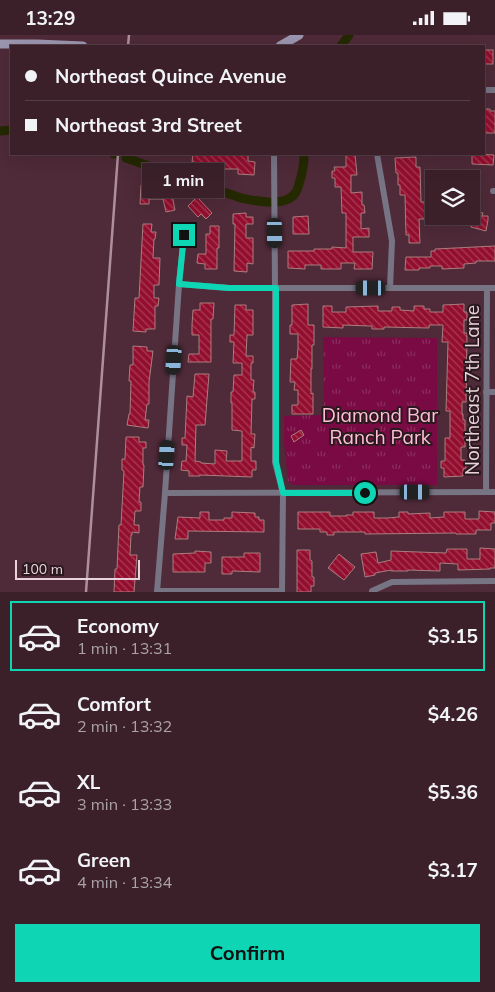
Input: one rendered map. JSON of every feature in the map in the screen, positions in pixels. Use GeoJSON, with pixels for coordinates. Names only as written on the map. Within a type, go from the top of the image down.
{"type":"FeatureCollection","features":[{"type":"Feature","properties":{"kind":"street"},"geometry":{"type":"LineString","coordinates":[[282,45],[299,35]]}},
{"type":"Feature","properties":{"kind":"street"},"geometry":{"type":"LineString","coordinates":[[0,44],[60,45]]}},
{"type":"Feature","properties":{"kind":"street"},"geometry":{"type":"LineString","coordinates":[[184,235],[157,591],[282,591],[283,493],[276,462],[274,155]]}},
{"type":"Feature","properties":{"kind":"street"},"geometry":{"type":"LineString","coordinates":[[377,155],[392,241],[390,288]]}},
{"type":"Feature","properties":{"kind":"street"},"geometry":{"type":"LineString","coordinates":[[179,284],[229,288],[495,288]]}},
{"type":"Feature","properties":{"kind":"street","name":"Northeast 7th Lane"},"geometry":{"type":"LineString","coordinates":[[486,492],[487,288]]}},
{"type":"Feature","properties":{"kind":"street"},"geometry":{"type":"LineString","coordinates":[[486,392],[495,392]]}},
{"type":"Feature","properties":{"kind":"street"},"geometry":{"type":"LineString","coordinates":[[165,493],[495,492]]}},
{"type":"Feature","properties":{"kind":"street"},"geometry":{"type":"LineString","coordinates":[[372,592],[392,581],[495,581]]}},
{"type":"Feature","properties":{"kind":"green space","name":"Diamond Bar Ranch Park"},"geometry":{"type":"Polygon","coordinates":[[[323,337],[437,338],[437,485],[295,485],[288,481],[284,442],[284,416],[324,415],[323,337]]]}},
{"type":"Feature","properties":{"kind":"building"},"geometry":{"type":"Polygon","coordinates":[[[485,50],[493,50],[493,64],[485,64],[485,50]]]}},
{"type":"Feature","properties":{"kind":"building"},"geometry":{"type":"Polygon","coordinates":[[[485,109],[495,111],[495,133],[485,133],[485,109]]]}},
{"type":"Feature","properties":{"kind":"building"},"geometry":{"type":"Polygon","coordinates":[[[193,155],[248,155],[248,161],[255,162],[254,175],[238,174],[238,169],[217,169],[217,166],[192,162],[193,155]]]}},
{"type":"Feature","properties":{"kind":"building"},"geometry":{"type":"Polygon","coordinates":[[[346,155],[355,155],[357,175],[351,175],[351,193],[362,192],[362,205],[364,205],[365,213],[361,213],[361,229],[369,228],[369,237],[353,237],[353,252],[373,252],[372,269],[354,269],[355,263],[341,263],[341,269],[321,269],[321,265],[305,265],[305,269],[288,268],[288,251],[314,251],[314,249],[332,249],[332,247],[346,248],[346,213],[342,213],[341,187],[335,187],[335,178],[332,178],[332,171],[335,171],[334,167],[346,167],[346,155]]]}},
{"type":"Feature","properties":{"kind":"building"},"geometry":{"type":"Polygon","coordinates":[[[472,155],[494,155],[493,165],[472,164],[472,155]]]}},
{"type":"Feature","properties":{"kind":"building"},"geometry":{"type":"Polygon","coordinates":[[[416,157],[416,167],[420,167],[421,202],[425,202],[425,219],[419,219],[420,243],[409,243],[409,235],[406,235],[405,195],[400,195],[395,158],[416,157]]]}},
{"type":"Feature","properties":{"kind":"building"},"geometry":{"type":"Polygon","coordinates":[[[149,182],[156,182],[156,193],[171,190],[175,210],[166,212],[163,199],[149,199],[149,204],[140,204],[141,185],[149,185],[149,182]]]}},
{"type":"Feature","properties":{"kind":"building"},"geometry":{"type":"Polygon","coordinates":[[[197,197],[212,213],[206,219],[201,214],[198,217],[188,206],[197,197]]]}},
{"type":"Feature","properties":{"kind":"building"},"geometry":{"type":"Polygon","coordinates":[[[480,212],[483,213],[482,216],[488,216],[486,231],[471,227],[472,225],[480,225],[480,212]]]}},
{"type":"Feature","properties":{"kind":"building"},"geometry":{"type":"Polygon","coordinates":[[[246,213],[246,217],[253,217],[253,224],[246,224],[246,238],[253,238],[253,264],[247,263],[247,272],[234,271],[235,224],[233,224],[233,214],[246,213]]]}},
{"type":"Feature","properties":{"kind":"building"},"geometry":{"type":"Polygon","coordinates":[[[308,216],[309,234],[293,234],[293,217],[308,216]]]}},
{"type":"Feature","properties":{"kind":"building"},"geometry":{"type":"Polygon","coordinates":[[[143,224],[152,224],[151,232],[156,232],[153,258],[160,258],[159,285],[154,285],[154,298],[159,298],[158,306],[155,306],[155,329],[146,329],[146,332],[133,331],[135,298],[139,298],[143,224]]]}},
{"type":"Feature","properties":{"kind":"building"},"geometry":{"type":"Polygon","coordinates":[[[210,226],[219,226],[217,269],[205,269],[205,264],[197,263],[198,254],[206,254],[206,234],[210,234],[210,226]]]}},
{"type":"Feature","properties":{"kind":"building"},"geometry":{"type":"Polygon","coordinates":[[[495,246],[495,261],[476,261],[476,263],[464,264],[464,268],[442,269],[442,266],[430,266],[430,268],[419,268],[419,270],[405,270],[406,257],[431,257],[431,251],[435,251],[435,249],[495,246]]]}},
{"type":"Feature","properties":{"kind":"building"},"geometry":{"type":"Polygon","coordinates":[[[200,303],[214,303],[213,319],[211,319],[211,362],[188,362],[189,354],[199,354],[199,335],[192,335],[192,325],[193,310],[200,310],[200,303]]]}},
{"type":"Feature","properties":{"kind":"building"},"geometry":{"type":"Polygon","coordinates":[[[308,304],[308,325],[314,325],[311,369],[313,414],[292,414],[292,405],[298,405],[298,390],[294,390],[295,382],[290,382],[291,359],[297,359],[298,334],[290,334],[292,305],[308,304]]]}},
{"type":"Feature","properties":{"kind":"building"},"geometry":{"type":"Polygon","coordinates":[[[464,304],[464,312],[467,312],[467,320],[464,320],[464,333],[467,333],[466,402],[462,402],[463,420],[465,420],[465,447],[461,447],[461,460],[465,460],[466,468],[463,469],[463,476],[444,477],[444,468],[441,468],[441,461],[445,461],[445,438],[450,438],[450,411],[446,411],[448,342],[442,342],[443,325],[429,325],[429,328],[384,327],[384,329],[372,329],[372,326],[343,325],[343,328],[323,327],[323,306],[332,306],[332,312],[346,312],[346,307],[378,306],[378,311],[392,311],[392,307],[400,307],[400,310],[414,311],[414,306],[424,306],[424,309],[430,309],[430,312],[443,312],[443,305],[464,304]]]}},
{"type":"Feature","properties":{"kind":"building"},"geometry":{"type":"Polygon","coordinates":[[[235,305],[246,305],[246,310],[253,310],[253,335],[247,335],[246,356],[253,356],[251,380],[254,380],[253,392],[255,392],[255,399],[252,399],[251,434],[255,434],[254,448],[251,447],[251,461],[256,461],[256,470],[252,470],[252,477],[189,476],[189,471],[181,470],[182,461],[186,461],[187,445],[182,445],[182,438],[185,438],[187,396],[193,397],[195,374],[209,374],[205,425],[196,425],[195,461],[215,464],[215,450],[227,451],[226,461],[242,461],[242,431],[232,430],[231,392],[233,392],[234,375],[242,375],[242,363],[233,363],[234,342],[230,342],[230,335],[234,335],[235,305]]]}},
{"type":"Feature","properties":{"kind":"building"},"geometry":{"type":"Polygon","coordinates":[[[133,346],[147,347],[147,351],[153,351],[149,382],[149,404],[147,404],[145,420],[149,420],[148,428],[127,425],[130,414],[131,381],[129,381],[130,365],[133,365],[133,346]]]}},
{"type":"Feature","properties":{"kind":"building"},"geometry":{"type":"Polygon","coordinates":[[[301,430],[304,435],[294,442],[291,436],[301,430]]]}},
{"type":"Feature","properties":{"kind":"building"},"geometry":{"type":"Polygon","coordinates":[[[126,437],[139,437],[139,442],[146,442],[146,448],[143,448],[143,487],[140,487],[139,502],[141,502],[141,511],[135,511],[134,525],[139,525],[139,533],[132,532],[131,535],[130,555],[137,555],[134,592],[114,592],[119,525],[121,525],[124,471],[122,470],[122,459],[125,459],[126,437]]]}},
{"type":"Feature","properties":{"kind":"building"},"geometry":{"type":"Polygon","coordinates":[[[479,511],[495,512],[495,523],[491,523],[491,530],[476,530],[476,534],[365,534],[365,532],[334,532],[334,535],[327,535],[327,532],[320,532],[320,529],[298,529],[298,512],[330,512],[330,516],[346,516],[353,515],[353,512],[374,512],[374,518],[399,517],[399,512],[408,512],[408,514],[430,513],[430,518],[444,517],[444,512],[465,512],[465,519],[479,519],[479,511]]]}},
{"type":"Feature","properties":{"kind":"building"},"geometry":{"type":"Polygon","coordinates":[[[200,512],[209,512],[209,520],[232,518],[232,512],[255,513],[255,517],[259,517],[259,520],[264,520],[264,532],[188,531],[188,539],[175,539],[178,517],[200,518],[200,512]]]}},
{"type":"Feature","properties":{"kind":"building"},"geometry":{"type":"Polygon","coordinates":[[[480,548],[495,549],[495,568],[458,570],[458,564],[440,563],[440,571],[391,570],[365,577],[361,554],[376,552],[378,563],[391,560],[391,551],[446,553],[447,549],[467,549],[467,559],[480,559],[480,548]]]}},
{"type":"Feature","properties":{"kind":"building"},"geometry":{"type":"Polygon","coordinates":[[[297,550],[310,550],[312,577],[314,577],[314,586],[311,586],[311,592],[297,592],[297,550]]]}},
{"type":"Feature","properties":{"kind":"building"},"geometry":{"type":"Polygon","coordinates":[[[195,551],[211,552],[211,563],[205,563],[205,572],[173,572],[173,554],[195,553],[195,551]]]}},
{"type":"Feature","properties":{"kind":"building"},"geometry":{"type":"Polygon","coordinates":[[[244,553],[260,553],[260,572],[232,571],[232,574],[222,574],[222,557],[244,557],[244,553]]]}},
{"type":"Feature","properties":{"kind":"building"},"geometry":{"type":"Polygon","coordinates":[[[339,554],[355,567],[344,580],[328,568],[339,554]]]}},
{"type":"Feature","properties":{"kind":"waterway"},"geometry":{"type":"LineString","coordinates":[[342,45],[349,35]]}},
{"type":"Feature","properties":{"kind":"waterway"},"geometry":{"type":"LineString","coordinates":[[0,131],[10,130]]}},
{"type":"Feature","properties":{"kind":"waterway"},"geometry":{"type":"LineString","coordinates":[[126,158],[241,198],[255,201],[279,202],[292,197],[296,192],[302,173],[304,155]]}},
{"type":"Feature","properties":{"kind":"railway"},"geometry":{"type":"LineString","coordinates":[[128,45],[129,35]]}},
{"type":"Feature","properties":{"kind":"railway"},"geometry":{"type":"LineString","coordinates":[[86,592],[118,155]]}},
{"type":"Feature","properties":{"kind":"route"},"geometry":{"type":"LineString","coordinates":[[184,235],[179,284],[229,288],[276,288],[276,462],[283,493],[365,493]]}}]}
